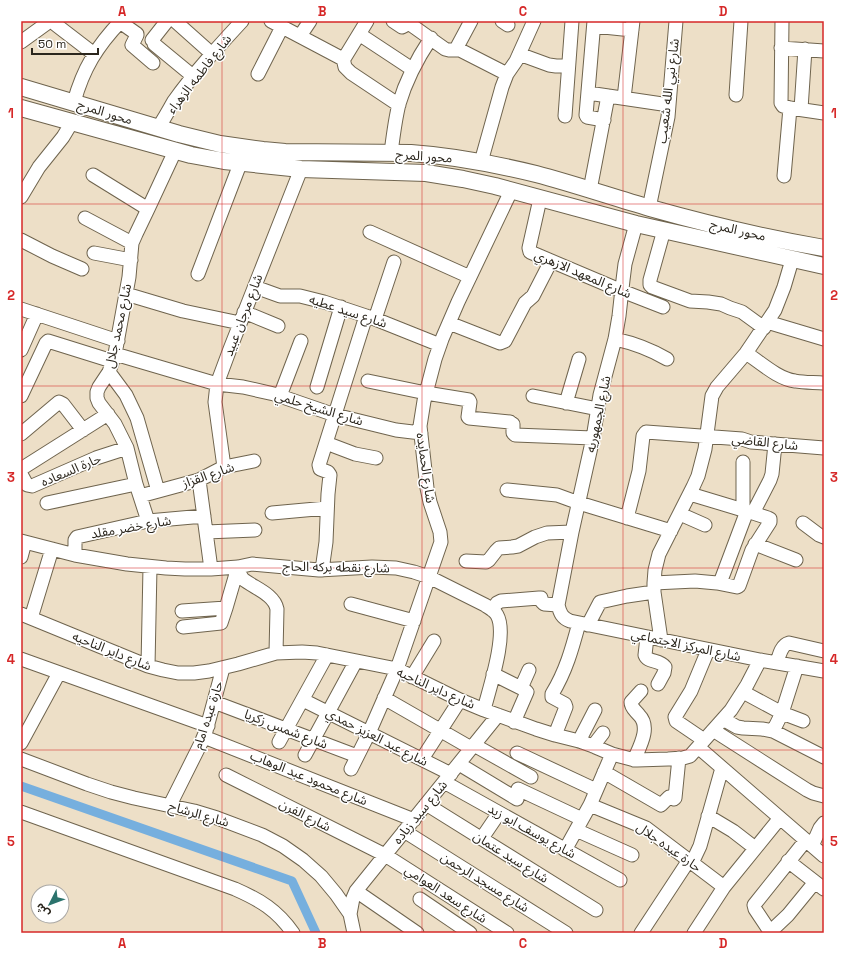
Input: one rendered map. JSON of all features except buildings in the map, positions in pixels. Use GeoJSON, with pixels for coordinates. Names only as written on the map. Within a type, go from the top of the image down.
{"type":"FeatureCollection","features":[{"type":"Feature","properties":{"kind":"main road","name":"محور المرج"},"geometry":{"type":"LineString","coordinates":[[21,87],[199,140],[285,152],[417,154],[481,162],[536,174],[649,208],[747,232],[824,248]]}},
{"type":"Feature","properties":{"kind":"main road","name":"محور المرج"},"geometry":{"type":"LineString","coordinates":[[21,108],[208,159],[240,164],[301,169],[406,172],[446,176],[479,182],[636,224],[824,266]]}},
{"type":"Feature","properties":{"kind":"main road"},"geometry":{"type":"LineString","coordinates":[[446,176],[450,157]]}},
{"type":"Feature","properties":{"kind":"street"},"geometry":{"type":"LineString","coordinates":[[21,42],[50,21]]}},
{"type":"Feature","properties":{"kind":"street"},"geometry":{"type":"LineString","coordinates":[[54,21],[55,24],[94,54]]}},
{"type":"Feature","properties":{"kind":"street"},"geometry":{"type":"LineString","coordinates":[[74,102],[81,81],[94,54],[120,21],[137,34],[132,46],[153,63]]}},
{"type":"Feature","properties":{"kind":"street"},"geometry":{"type":"LineString","coordinates":[[167,21],[153,42],[194,77]]}},
{"type":"Feature","properties":{"kind":"street"},"geometry":{"type":"LineString","coordinates":[[174,21],[212,54]]}},
{"type":"Feature","properties":{"kind":"street","name":"شارع فاطمه الزهراء"},"geometry":{"type":"LineString","coordinates":[[158,128],[175,101],[212,54],[242,21]]}},
{"type":"Feature","properties":{"kind":"street"},"geometry":{"type":"LineString","coordinates":[[300,36],[310,21]]}},
{"type":"Feature","properties":{"kind":"street"},"geometry":{"type":"LineString","coordinates":[[343,58],[367,21]]}},
{"type":"Feature","properties":{"kind":"street"},"geometry":{"type":"LineString","coordinates":[[393,21],[402,28],[407,22],[445,49],[460,50],[507,74]]}},
{"type":"Feature","properties":{"kind":"street"},"geometry":{"type":"LineString","coordinates":[[456,49],[471,21]]}},
{"type":"Feature","properties":{"kind":"street"},"geometry":{"type":"LineString","coordinates":[[481,162],[502,87],[534,21]]}},
{"type":"Feature","properties":{"kind":"street"},"geometry":{"type":"LineString","coordinates":[[565,116],[572,21]]}},
{"type":"Feature","properties":{"kind":"street","name":"شارع نبي الله شعيب"},"geometry":{"type":"LineString","coordinates":[[649,208],[668,117],[676,21]]}},
{"type":"Feature","properties":{"kind":"street"},"geometry":{"type":"LineString","coordinates":[[736,95],[741,21]]}},
{"type":"Feature","properties":{"kind":"street"},"geometry":{"type":"LineString","coordinates":[[782,21],[781,103],[783,106],[824,113]]}},
{"type":"Feature","properties":{"kind":"street"},"geometry":{"type":"LineString","coordinates":[[604,120],[586,116],[594,23],[633,26],[624,98]]}},
{"type":"Feature","properties":{"kind":"street"},"geometry":{"type":"LineString","coordinates":[[258,74],[277,24],[343,58]]}},
{"type":"Feature","properties":{"kind":"street"},"geometry":{"type":"LineString","coordinates":[[359,34],[412,69]]}},
{"type":"Feature","properties":{"kind":"street"},"geometry":{"type":"LineString","coordinates":[[391,153],[395,123],[405,87],[412,69],[431,38]]}},
{"type":"Feature","properties":{"kind":"street"},"geometry":{"type":"LineString","coordinates":[[570,44],[592,46]]}},
{"type":"Feature","properties":{"kind":"street"},"geometry":{"type":"LineString","coordinates":[[781,48],[824,51]]}},
{"type":"Feature","properties":{"kind":"street"},"geometry":{"type":"LineString","coordinates":[[784,176],[805,50]]}},
{"type":"Feature","properties":{"kind":"street"},"geometry":{"type":"LineString","coordinates":[[519,54],[549,65],[568,66]]}},
{"type":"Feature","properties":{"kind":"street"},"geometry":{"type":"LineString","coordinates":[[343,58],[345,67],[351,74],[399,105]]}},
{"type":"Feature","properties":{"kind":"street"},"geometry":{"type":"LineString","coordinates":[[588,93],[669,105]]}},
{"type":"Feature","properties":{"kind":"street"},"geometry":{"type":"LineString","coordinates":[[590,190],[608,96]]}},
{"type":"Feature","properties":{"kind":"street"},"geometry":{"type":"LineString","coordinates":[[21,197],[39,167],[63,137],[72,122]]}},
{"type":"Feature","properties":{"kind":"street","name":"شارع محمد جلال"},"geometry":{"type":"LineString","coordinates":[[148,521],[127,448],[115,424],[99,403],[97,392],[114,357],[126,294],[132,243],[175,151]]}},
{"type":"Feature","properties":{"kind":"street"},"geometry":{"type":"LineString","coordinates":[[198,274],[240,164]]}},
{"type":"Feature","properties":{"kind":"street","name":"شارع مرجان عبيد"},"geometry":{"type":"LineString","coordinates":[[224,467],[215,402],[217,384],[301,169]]}},
{"type":"Feature","properties":{"kind":"street"},"geometry":{"type":"LineString","coordinates":[[93,175],[148,209]]}},
{"type":"Feature","properties":{"kind":"street","name":"شارع الحمايده"},"geometry":{"type":"LineString","coordinates":[[351,769],[369,733],[397,669],[440,547],[441,537],[427,488],[420,422],[435,359],[458,302],[511,191]]}},
{"type":"Feature","properties":{"kind":"street","name":"شارع المعهد الازهري"},"geometry":{"type":"LineString","coordinates":[[540,199],[529,250],[531,253],[664,307]]}},
{"type":"Feature","properties":{"kind":"street"},"geometry":{"type":"LineString","coordinates":[[85,218],[132,243]]}},
{"type":"Feature","properties":{"kind":"street","name":"شارع الجمهوريه"},"geometry":{"type":"LineString","coordinates":[[558,605],[578,503],[593,438],[600,395],[620,316],[625,264],[636,224]]}},
{"type":"Feature","properties":{"kind":"street"},"geometry":{"type":"LineString","coordinates":[[664,230],[650,280],[650,285],[652,287],[690,301],[721,304],[742,312],[766,325],[824,339]]}},
{"type":"Feature","properties":{"kind":"street"},"geometry":{"type":"LineString","coordinates":[[370,232],[470,278]]}},
{"type":"Feature","properties":{"kind":"street"},"geometry":{"type":"LineString","coordinates":[[21,240],[82,269]]}},
{"type":"Feature","properties":{"kind":"street"},"geometry":{"type":"LineString","coordinates":[[94,253],[131,260]]}},
{"type":"Feature","properties":{"kind":"street"},"geometry":{"type":"LineString","coordinates":[[661,640],[654,587],[655,570],[657,561],[698,476],[705,449],[712,396],[717,387],[746,353],[775,310],[792,260]]}},
{"type":"Feature","properties":{"kind":"street"},"geometry":{"type":"LineString","coordinates":[[449,323],[500,343],[505,341],[526,303],[533,296],[551,261]]}},
{"type":"Feature","properties":{"kind":"street"},"geometry":{"type":"LineString","coordinates":[[322,570],[326,542],[330,474],[318,467],[370,317],[394,262]]}},
{"type":"Feature","properties":{"kind":"street","name":"شارع سيد عطيه"},"geometry":{"type":"LineString","coordinates":[[255,287],[280,296],[302,296],[341,307],[440,345]]}},
{"type":"Feature","properties":{"kind":"street"},"geometry":{"type":"LineString","coordinates":[[126,294],[183,311],[242,317],[278,326]]}},
{"type":"Feature","properties":{"kind":"street"},"geometry":{"type":"LineString","coordinates":[[317,387],[341,307]]}},
{"type":"Feature","properties":{"kind":"street"},"geometry":{"type":"LineString","coordinates":[[21,310],[37,314],[114,357],[126,395],[137,418],[158,491]]}},
{"type":"Feature","properties":{"kind":"street"},"geometry":{"type":"LineString","coordinates":[[21,350],[37,314]]}},
{"type":"Feature","properties":{"kind":"street"},"geometry":{"type":"LineString","coordinates":[[614,339],[642,346],[666,359]]}},
{"type":"Feature","properties":{"kind":"street"},"geometry":{"type":"LineString","coordinates":[[21,396],[48,341],[114,357]]}},
{"type":"Feature","properties":{"kind":"street"},"geometry":{"type":"LineString","coordinates":[[280,396],[301,341]]}},
{"type":"Feature","properties":{"kind":"street"},"geometry":{"type":"LineString","coordinates":[[746,353],[786,379],[824,383]]}},
{"type":"Feature","properties":{"kind":"street","name":"شارع الشيخ حلمي"},"geometry":{"type":"LineString","coordinates":[[114,357],[217,384],[256,390],[280,396],[335,415],[396,430],[421,433]]}},
{"type":"Feature","properties":{"kind":"street"},"geometry":{"type":"LineString","coordinates":[[566,403],[579,359]]}},
{"type":"Feature","properties":{"kind":"street"},"geometry":{"type":"LineString","coordinates":[[368,381],[470,401],[469,418],[512,423],[513,434],[515,435],[593,438]]}},
{"type":"Feature","properties":{"kind":"street"},"geometry":{"type":"LineString","coordinates":[[533,396],[598,409]]}},
{"type":"Feature","properties":{"kind":"street"},"geometry":{"type":"LineString","coordinates":[[21,434],[59,402],[63,404],[83,430]]}},
{"type":"Feature","properties":{"kind":"street"},"geometry":{"type":"LineString","coordinates":[[21,469],[108,414]]}},
{"type":"Feature","properties":{"kind":"street","name":"شارع القاضي"},"geometry":{"type":"LineString","coordinates":[[627,518],[639,470],[644,434],[646,432],[742,439],[751,442],[824,448]]}},
{"type":"Feature","properties":{"kind":"street"},"geometry":{"type":"LineString","coordinates":[[326,443],[355,454],[376,458]]}},
{"type":"Feature","properties":{"kind":"street"},"geometry":{"type":"LineString","coordinates":[[720,583],[748,512],[770,480],[775,444]]}},
{"type":"Feature","properties":{"kind":"street","name":"حارة السعاده"},"geometry":{"type":"LineString","coordinates":[[21,474],[27,485],[32,486],[96,458],[127,448]]}},
{"type":"Feature","properties":{"kind":"street","name":"شارع القزاز"},"geometry":{"type":"LineString","coordinates":[[47,504],[138,490],[158,491],[199,480],[224,467],[254,461]]}},
{"type":"Feature","properties":{"kind":"street"},"geometry":{"type":"LineString","coordinates":[[743,462],[748,512]]}},
{"type":"Feature","properties":{"kind":"street"},"geometry":{"type":"LineString","coordinates":[[199,480],[211,569]]}},
{"type":"Feature","properties":{"kind":"street"},"geometry":{"type":"LineString","coordinates":[[507,490],[554,494],[578,503],[671,531]]}},
{"type":"Feature","properties":{"kind":"street"},"geometry":{"type":"LineString","coordinates":[[555,735],[566,705],[552,697],[552,694],[564,672],[583,624],[600,602],[628,596],[654,587],[695,581],[720,583],[737,587],[739,586],[755,544],[770,521],[768,518],[690,494]]}},
{"type":"Feature","properties":{"kind":"street"},"geometry":{"type":"LineString","coordinates":[[272,513],[327,508]]}},
{"type":"Feature","properties":{"kind":"street"},"geometry":{"type":"LineString","coordinates":[[680,514],[704,525]]}},
{"type":"Feature","properties":{"kind":"street","name":"شارع خضر مقلد"},"geometry":{"type":"LineString","coordinates":[[75,555],[75,540],[77,537],[148,521],[204,516]]}},
{"type":"Feature","properties":{"kind":"street"},"geometry":{"type":"LineString","coordinates":[[803,523],[824,537]]}},
{"type":"Feature","properties":{"kind":"street"},"geometry":{"type":"LineString","coordinates":[[206,532],[255,530]]}},
{"type":"Feature","properties":{"kind":"street"},"geometry":{"type":"LineString","coordinates":[[466,561],[486,562],[490,560],[499,548],[518,546],[547,533],[572,532]]}},
{"type":"Feature","properties":{"kind":"street"},"geometry":{"type":"LineString","coordinates":[[21,557],[23,541]]}},
{"type":"Feature","properties":{"kind":"street","name":"شارع نقطه بركه الحاج"},"geometry":{"type":"LineString","coordinates":[[23,541],[75,555],[150,567],[211,569],[238,568],[252,564],[322,570],[372,567],[396,568],[429,577],[492,610]]}},
{"type":"Feature","properties":{"kind":"street"},"geometry":{"type":"LineString","coordinates":[[755,544],[796,560]]}},
{"type":"Feature","properties":{"kind":"street"},"geometry":{"type":"LineString","coordinates":[[26,616],[52,549]]}},
{"type":"Feature","properties":{"kind":"street"},"geometry":{"type":"LineString","coordinates":[[148,666],[150,567]]}},
{"type":"Feature","properties":{"kind":"street"},"geometry":{"type":"LineString","coordinates":[[183,627],[219,624],[222,622],[238,568]]}},
{"type":"Feature","properties":{"kind":"street"},"geometry":{"type":"LineString","coordinates":[[238,568],[242,578],[269,597],[277,606],[276,653]]}},
{"type":"Feature","properties":{"kind":"street"},"geometry":{"type":"LineString","coordinates":[[484,710],[499,644],[499,621],[497,615],[492,610],[497,603],[501,601],[539,598],[541,598],[544,604],[558,605]]}},
{"type":"Feature","properties":{"kind":"street"},"geometry":{"type":"LineString","coordinates":[[351,604],[414,621]]}},
{"type":"Feature","properties":{"kind":"street","name":"شارع المركز الاجتماعي"},"geometry":{"type":"LineString","coordinates":[[558,605],[560,614],[565,619],[583,624],[708,650],[824,671]]}},
{"type":"Feature","properties":{"kind":"street"},"geometry":{"type":"LineString","coordinates":[[182,611],[226,608]]}},
{"type":"Feature","properties":{"kind":"street","name":"شارع داير الناحيه"},"geometry":{"type":"LineString","coordinates":[[26,616],[148,666],[178,673],[209,671],[276,653],[302,652],[327,655],[397,669],[460,700],[514,722],[579,741],[612,754],[634,760],[679,758],[690,756],[724,719],[743,692],[760,660]]}},
{"type":"Feature","properties":{"kind":"street"},"geometry":{"type":"LineString","coordinates":[[647,637],[645,657],[661,663],[664,667],[664,673],[658,684]]}},
{"type":"Feature","properties":{"kind":"street"},"geometry":{"type":"LineString","coordinates":[[412,677],[434,641]]}},
{"type":"Feature","properties":{"kind":"street"},"geometry":{"type":"LineString","coordinates":[[777,663],[783,647],[789,643],[824,651]]}},
{"type":"Feature","properties":{"kind":"street"},"geometry":{"type":"LineString","coordinates":[[708,650],[691,691],[675,717],[676,721],[705,739],[813,793],[824,796]]}},
{"type":"Feature","properties":{"kind":"street"},"geometry":{"type":"LineString","coordinates":[[279,742],[327,655]]}},
{"type":"Feature","properties":{"kind":"street","name":"شارع محمود عبد الوهاب"},"geometry":{"type":"LineString","coordinates":[[21,659],[206,731],[414,820]]}},
{"type":"Feature","properties":{"kind":"street"},"geometry":{"type":"LineString","coordinates":[[305,756],[356,661]]}},
{"type":"Feature","properties":{"kind":"street"},"geometry":{"type":"LineString","coordinates":[[773,731],[782,713],[797,666]]}},
{"type":"Feature","properties":{"kind":"street","name":"حارة عبده امام"},"geometry":{"type":"LineString","coordinates":[[170,805],[206,731],[223,668]]}},
{"type":"Feature","properties":{"kind":"street"},"geometry":{"type":"LineString","coordinates":[[521,688],[528,670]]}},
{"type":"Feature","properties":{"kind":"street"},"geometry":{"type":"LineString","coordinates":[[21,743],[59,673]]}},
{"type":"Feature","properties":{"kind":"street"},"geometry":{"type":"LineString","coordinates":[[493,674],[527,692],[514,722]]}},
{"type":"Feature","properties":{"kind":"street"},"geometry":{"type":"LineString","coordinates":[[634,760],[643,738],[645,727],[643,719],[631,707],[631,702],[641,690]]}},
{"type":"Feature","properties":{"kind":"street"},"geometry":{"type":"LineString","coordinates":[[743,692],[782,713],[803,721]]}},
{"type":"Feature","properties":{"kind":"street"},"geometry":{"type":"LineString","coordinates":[[384,698],[440,730],[531,777]]}},
{"type":"Feature","properties":{"kind":"street","name":"شارع عبد العزيز حمدي"},"geometry":{"type":"LineString","coordinates":[[303,700],[451,773]]}},
{"type":"Feature","properties":{"kind":"street"},"geometry":{"type":"LineString","coordinates":[[422,759],[460,700]]}},
{"type":"Feature","properties":{"kind":"street","name":"شارع شمس زكريا"},"geometry":{"type":"LineString","coordinates":[[214,702],[357,756]]}},
{"type":"Feature","properties":{"kind":"street"},"geometry":{"type":"LineString","coordinates":[[579,741],[595,710]]}},
{"type":"Feature","properties":{"kind":"street","name":"شارع سيد زياده"},"geometry":{"type":"LineString","coordinates":[[350,914],[356,891],[498,715]]}},
{"type":"Feature","properties":{"kind":"street"},"geometry":{"type":"LineString","coordinates":[[724,719],[737,727],[773,731],[824,756]]}},
{"type":"Feature","properties":{"kind":"street"},"geometry":{"type":"LineString","coordinates":[[593,746],[603,733]]}},
{"type":"Feature","properties":{"kind":"street"},"geometry":{"type":"LineString","coordinates":[[705,739],[722,768],[824,856]]}},
{"type":"Feature","properties":{"kind":"street"},"geometry":{"type":"LineString","coordinates":[[517,753],[596,790]]}},
{"type":"Feature","properties":{"kind":"street"},"geometry":{"type":"LineString","coordinates":[[565,850],[590,805],[612,754]]}},
{"type":"Feature","properties":{"kind":"street"},"geometry":{"type":"LineString","coordinates":[[604,772],[661,805],[669,797],[674,799],[679,758]]}},
{"type":"Feature","properties":{"kind":"street","name":"شارع الرشاح"},"geometry":{"type":"LineString","coordinates":[[21,759],[111,792],[194,811],[262,835],[283,846],[303,860],[321,876],[350,914]]}},
{"type":"Feature","properties":{"kind":"street"},"geometry":{"type":"LineString","coordinates":[[642,933],[700,846],[722,768]]}},
{"type":"Feature","properties":{"kind":"street"},"geometry":{"type":"LineString","coordinates":[[451,773],[518,794],[579,824],[632,855]]}},
{"type":"Feature","properties":{"kind":"street","name":"شارع يوسف ابو زيد"},"geometry":{"type":"LineString","coordinates":[[451,773],[499,813],[620,880]]}},
{"type":"Feature","properties":{"kind":"street","name":"شارع الفرن"},"geometry":{"type":"LineString","coordinates":[[226,775],[385,855]]}},
{"type":"Feature","properties":{"kind":"street","name":"شارع سيد عتمان"},"geometry":{"type":"LineString","coordinates":[[426,804],[596,910]]}},
{"type":"Feature","properties":{"kind":"street","name":"حارة عبده جلال"},"geometry":{"type":"LineString","coordinates":[[590,805],[646,828],[724,886]]}},
{"type":"Feature","properties":{"kind":"street"},"geometry":{"type":"LineString","coordinates":[[21,812],[251,896],[275,912],[293,933]]}},
{"type":"Feature","properties":{"kind":"street"},"geometry":{"type":"LineString","coordinates":[[482,838],[499,813]]}},
{"type":"Feature","properties":{"kind":"street"},"geometry":{"type":"LineString","coordinates":[[708,816],[733,831],[755,848]]}},
{"type":"Feature","properties":{"kind":"street"},"geometry":{"type":"LineString","coordinates":[[694,933],[724,886],[780,818]]}},
{"type":"Feature","properties":{"kind":"street"},"geometry":{"type":"LineString","coordinates":[[788,861],[819,885],[771,932],[755,909],[754,904],[788,861],[809,843],[824,823]]}},
{"type":"Feature","properties":{"kind":"street","name":"شارع مسجد الرحمن"},"geometry":{"type":"LineString","coordinates":[[404,832],[566,933]]}},
{"type":"Feature","properties":{"kind":"street","name":"شارع سعد العوامي"},"geometry":{"type":"LineString","coordinates":[[385,855],[507,933]]}},
{"type":"Feature","properties":{"kind":"street"},"geometry":{"type":"LineString","coordinates":[[356,891],[417,933]]}},
{"type":"Feature","properties":{"kind":"street"},"geometry":{"type":"LineString","coordinates":[[420,899],[470,933]]}},
{"type":"Feature","properties":{"kind":"street"},"geometry":{"type":"LineString","coordinates":[[350,914],[354,933]]}},
{"type":"Feature","properties":{"kind":"waterway"},"geometry":{"type":"LineString","coordinates":[[21,786],[292,881],[316,933]]}}]}
